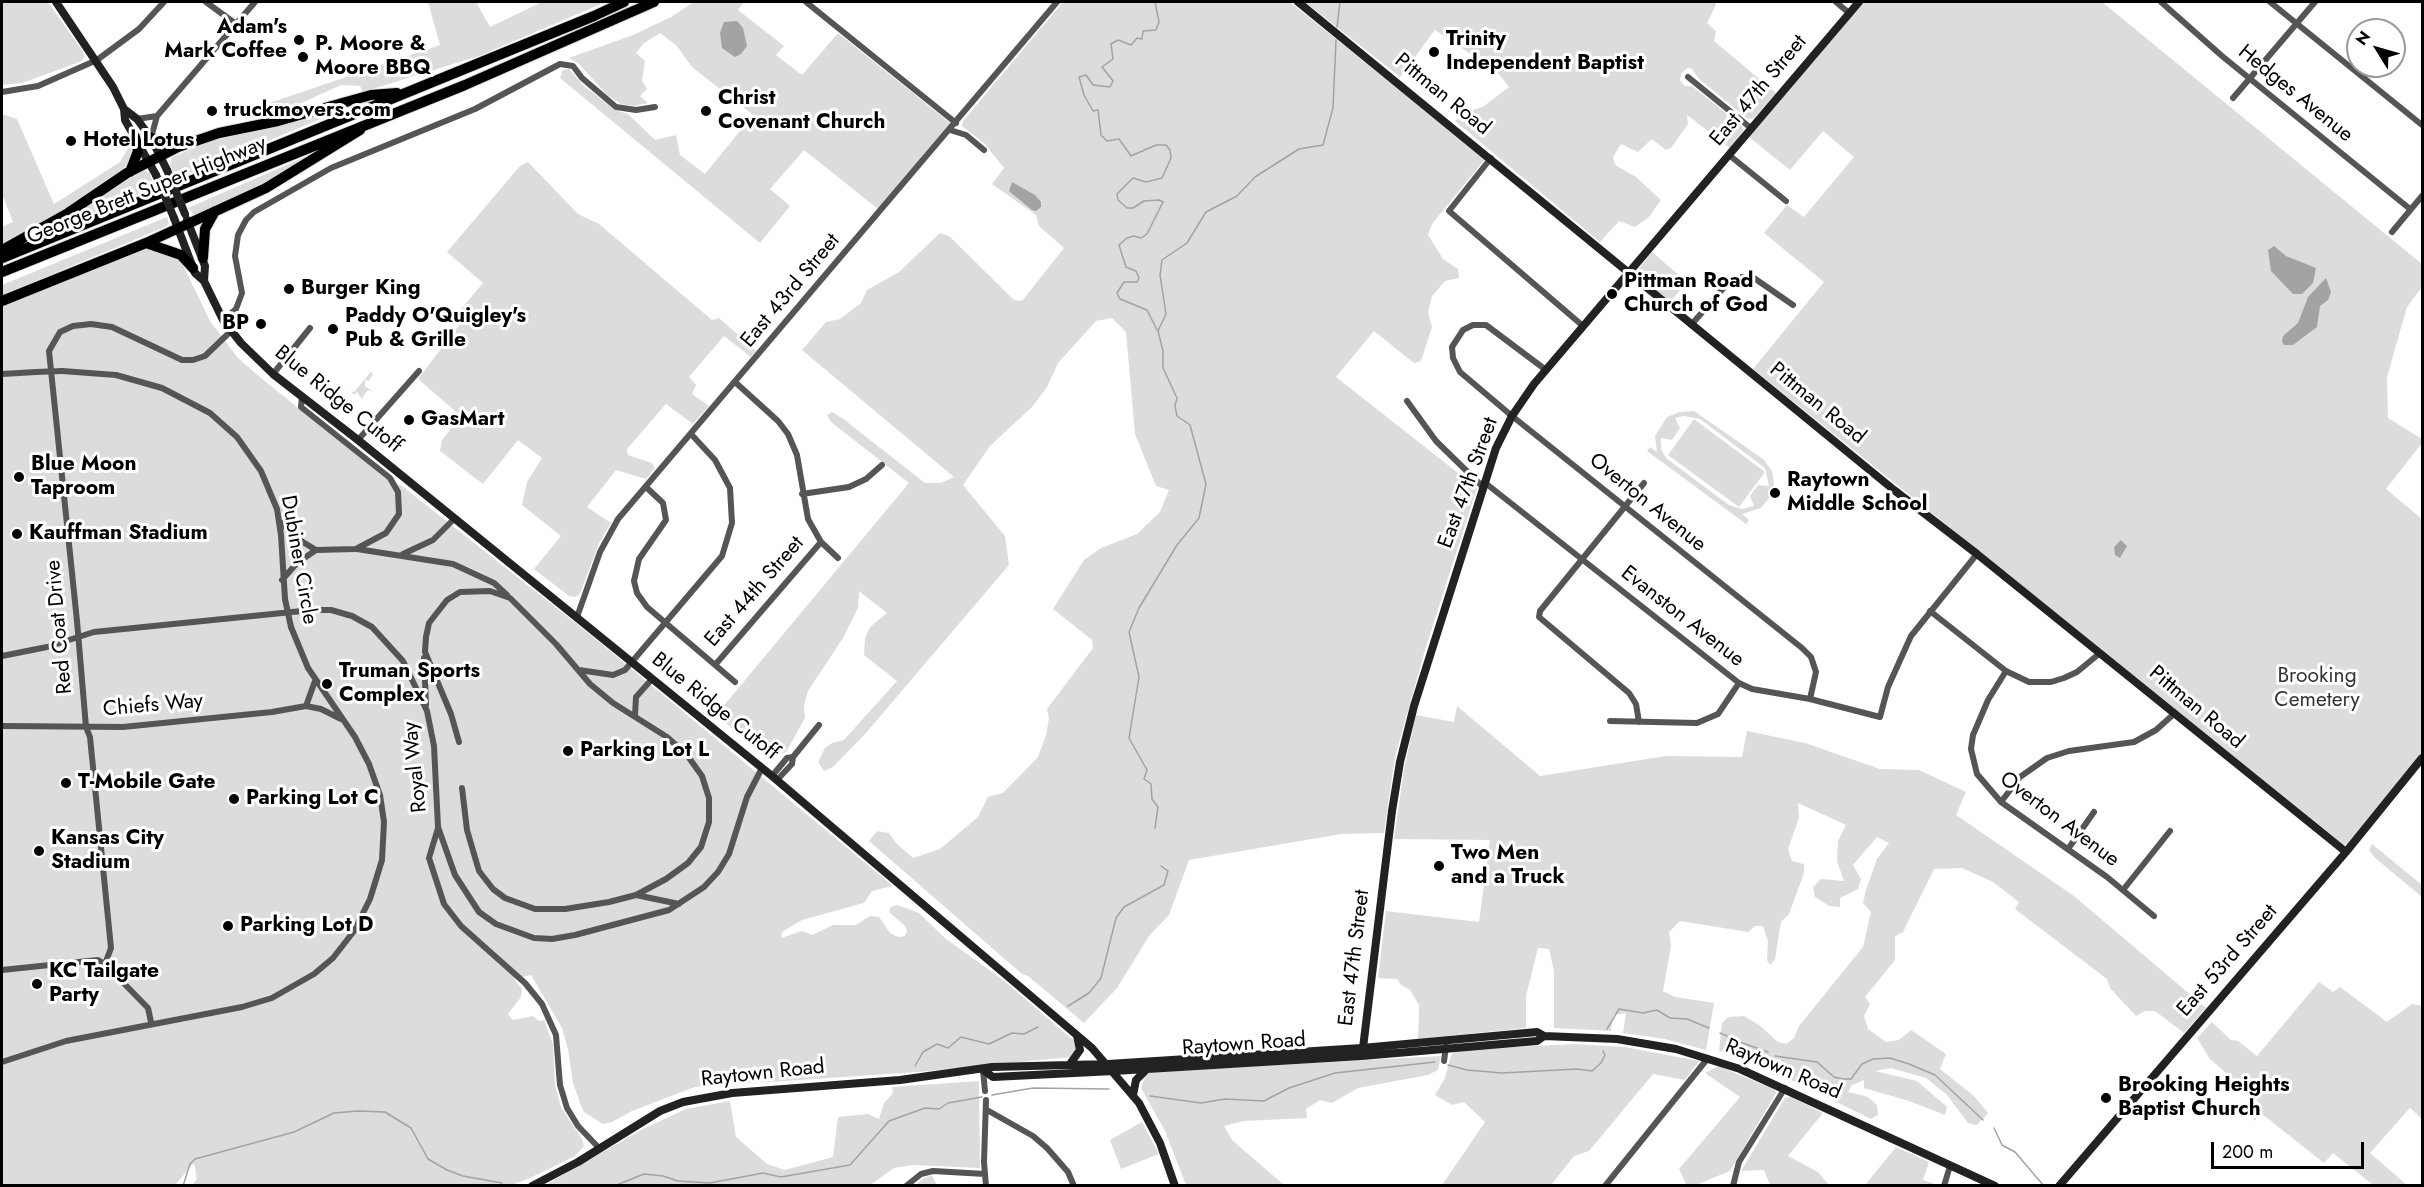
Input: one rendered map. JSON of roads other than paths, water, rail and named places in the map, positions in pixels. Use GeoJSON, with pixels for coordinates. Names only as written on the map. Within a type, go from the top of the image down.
{"type":"FeatureCollection","features":[{"type":"Feature","properties":{"kind":"highway","name":"George Brett Super Highway"},"geometry":{"type":"LineString","coordinates":[[2,258],[624,2]]}},
{"type":"Feature","properties":{"kind":"highway"},"geometry":{"type":"LineString","coordinates":[[2,301],[146,243],[175,223],[216,210],[282,180],[341,144],[374,120],[465,86],[654,2]]}},
{"type":"Feature","properties":{"kind":"highway"},"geometry":{"type":"LineString","coordinates":[[2,250],[68,213],[130,172],[178,147],[219,133],[278,121],[371,95],[409,92]]}},
{"type":"Feature","properties":{"kind":"highway","name":"George Brett Super Highway"},"geometry":{"type":"LineString","coordinates":[[2,272],[374,120]]}},
{"type":"Feature","properties":{"kind":"highway"},"geometry":{"type":"LineString","coordinates":[[130,172],[138,151],[135,137]]}},
{"type":"Feature","properties":{"kind":"highway"},"geometry":{"type":"LineString","coordinates":[[151,138],[178,147]]}},
{"type":"Feature","properties":{"kind":"highway"},"geometry":{"type":"LineString","coordinates":[[203,258],[205,229],[216,210]]}},
{"type":"Feature","properties":{"kind":"highway"},"geometry":{"type":"LineString","coordinates":[[146,243],[181,255],[193,268]]}},
{"type":"Feature","properties":{"kind":"main road","name":"Blue Ridge Cutoff"},"geometry":{"type":"LineString","coordinates":[[56,2],[97,60],[124,109],[137,119],[162,156],[203,258],[206,268],[204,281]]}},
{"type":"Feature","properties":{"kind":"main road","name":"Pittman Road"},"geometry":{"type":"LineString","coordinates":[[1298,2],[1894,490],[1977,554],[2346,852]]}},
{"type":"Feature","properties":{"kind":"main road","name":"East 47th Street"},"geometry":{"type":"LineString","coordinates":[[1362,1052],[1400,762],[1414,706],[1496,448],[1512,416],[1546,370],[1859,2]]}},
{"type":"Feature","properties":{"kind":"main road","name":"Blue Ridge Cutoff"},"geometry":{"type":"LineString","coordinates":[[124,109],[125,120],[156,175],[193,268],[204,281],[231,331],[273,374],[455,518],[762,768],[1077,1035],[1108,1064],[1133,1095],[1160,1143],[1175,1185]]}},
{"type":"Feature","properties":{"kind":"main road","name":"East 53rd Street"},"geometry":{"type":"LineString","coordinates":[[2059,1185],[2421,762]]}},
{"type":"Feature","properties":{"kind":"main road","name":"Raytown Road"},"geometry":{"type":"LineString","coordinates":[[983,1070],[993,1077],[1147,1069],[1362,1052],[1537,1032],[1544,1036],[1617,1039],[1655,1044],[1708,1058],[1785,1088],[1995,1185]]}},
{"type":"Feature","properties":{"kind":"main road"},"geometry":{"type":"LineString","coordinates":[[1070,1064],[1080,1050],[1077,1035]]}},
{"type":"Feature","properties":{"kind":"main road","name":"Raytown Road"},"geometry":{"type":"LineString","coordinates":[[532,1185],[642,1121],[683,1102],[732,1093],[900,1080],[992,1067],[1362,1052]]}},
{"type":"Feature","properties":{"kind":"main road"},"geometry":{"type":"LineString","coordinates":[[1133,1095],[1138,1076],[1147,1069]]}},
{"type":"Feature","properties":{"kind":"street"},"geometry":{"type":"LineString","coordinates":[[2,92],[38,86],[97,60],[140,30],[164,2]]}},
{"type":"Feature","properties":{"kind":"street"},"geometry":{"type":"LineString","coordinates":[[206,2],[236,24]]}},
{"type":"Feature","properties":{"kind":"street"},"geometry":{"type":"LineString","coordinates":[[151,138],[157,116],[255,2]]}},
{"type":"Feature","properties":{"kind":"street"},"geometry":{"type":"LineString","coordinates":[[806,2],[956,123]]}},
{"type":"Feature","properties":{"kind":"street","name":"East 43rd Street"},"geometry":{"type":"LineString","coordinates":[[577,617],[607,536],[1057,2]]}},
{"type":"Feature","properties":{"kind":"street"},"geometry":{"type":"LineString","coordinates":[[1836,2],[1849,13]]}},
{"type":"Feature","properties":{"kind":"street","name":"Hedges Avenue"},"geometry":{"type":"LineString","coordinates":[[2161,2],[2410,209]]}},
{"type":"Feature","properties":{"kind":"street"},"geometry":{"type":"LineString","coordinates":[[2270,2],[2346,62]]}},
{"type":"Feature","properties":{"kind":"street"},"geometry":{"type":"LineString","coordinates":[[2233,98],[2315,2]]}},
{"type":"Feature","properties":{"kind":"street"},"geometry":{"type":"LineString","coordinates":[[224,320],[236,309],[241,298],[242,287],[236,264],[235,247],[241,227],[254,212],[331,168],[475,109],[560,64],[573,66],[582,78],[616,107],[636,110],[655,107]]}},
{"type":"Feature","properties":{"kind":"street"},"geometry":{"type":"LineString","coordinates":[[1688,77],[1752,129]]}},
{"type":"Feature","properties":{"kind":"street"},"geometry":{"type":"LineString","coordinates":[[2366,78],[2422,125]]}},
{"type":"Feature","properties":{"kind":"street"},"geometry":{"type":"LineString","coordinates":[[137,119],[157,116]]}},
{"type":"Feature","properties":{"kind":"street"},"geometry":{"type":"LineString","coordinates":[[950,130],[966,135],[984,150]]}},
{"type":"Feature","properties":{"kind":"street"},"geometry":{"type":"LineString","coordinates":[[1729,155],[1786,201]]}},
{"type":"Feature","properties":{"kind":"street"},"geometry":{"type":"LineString","coordinates":[[1491,158],[1449,212],[1583,326]]}},
{"type":"Feature","properties":{"kind":"street"},"geometry":{"type":"LineString","coordinates":[[2392,232],[2422,196]]}},
{"type":"Feature","properties":{"kind":"street"},"geometry":{"type":"LineString","coordinates":[[1691,325],[1727,285],[1742,277],[1754,278],[1793,306]]}},
{"type":"Feature","properties":{"kind":"street","name":"Red Coat Drive"},"geometry":{"type":"LineString","coordinates":[[105,964],[111,948],[90,737],[86,727],[49,357],[52,343],[60,332],[69,327],[99,325],[112,327],[182,360],[193,360],[205,356],[231,331]]}},
{"type":"Feature","properties":{"kind":"street","name":"Overton Avenue"},"geometry":{"type":"LineString","coordinates":[[1546,370],[1486,326],[1469,327],[1458,335],[1452,351],[1456,366],[1512,416],[1811,657],[1816,672],[1810,699]]}},
{"type":"Feature","properties":{"kind":"street"},"geometry":{"type":"LineString","coordinates":[[273,374],[310,328]]}},
{"type":"Feature","properties":{"kind":"street"},"geometry":{"type":"LineString","coordinates":[[358,440],[418,370]]}},
{"type":"Feature","properties":{"kind":"street","name":"Dubiner Circle"},"geometry":{"type":"LineString","coordinates":[[2,374],[62,371],[130,377],[171,392],[210,413],[237,437],[261,471],[272,496],[279,521],[285,599],[299,651],[315,681],[344,721],[373,774],[380,795],[384,822],[379,874],[354,932],[323,967],[283,993],[242,1007],[151,1022],[66,1041],[2,1062]]}},
{"type":"Feature","properties":{"kind":"street"},"geometry":{"type":"LineString","coordinates":[[735,382],[788,434],[797,455],[807,519],[821,542],[838,558]]}},
{"type":"Feature","properties":{"kind":"street"},"geometry":{"type":"LineString","coordinates":[[302,396],[301,407],[390,478],[400,501],[396,522],[378,539],[356,549]]}},
{"type":"Feature","properties":{"kind":"street","name":"Evanston Avenue"},"geometry":{"type":"LineString","coordinates":[[1407,400],[1436,441],[1483,484],[1739,683],[1752,689],[1810,699],[1880,717]]}},
{"type":"Feature","properties":{"kind":"street"},"geometry":{"type":"LineString","coordinates":[[578,670],[613,675],[622,673],[722,556],[732,523],[732,499],[726,477],[716,460],[691,434]]}},
{"type":"Feature","properties":{"kind":"street"},"geometry":{"type":"LineString","coordinates":[[802,494],[849,487],[866,479],[882,465]]}},
{"type":"Feature","properties":{"kind":"street"},"geometry":{"type":"LineString","coordinates":[[1639,722],[1636,704],[1629,693],[1539,618],[1540,612],[1644,483]]}},
{"type":"Feature","properties":{"kind":"street"},"geometry":{"type":"LineString","coordinates":[[646,487],[663,503],[666,520],[639,559],[635,588],[643,603],[735,682]]}},
{"type":"Feature","properties":{"kind":"street"},"geometry":{"type":"LineString","coordinates":[[403,554],[433,540],[455,518]]}},
{"type":"Feature","properties":{"kind":"street"},"geometry":{"type":"LineString","coordinates":[[279,521],[298,539],[316,550],[356,549],[403,554],[453,564],[494,584],[613,703],[667,737],[687,755],[702,776],[709,798],[709,822],[701,847],[688,863],[666,879],[636,895],[609,902],[555,910],[527,908],[505,898],[488,883],[475,862],[467,830],[462,788]]}},
{"type":"Feature","properties":{"kind":"street","name":"East 44th Street"},"geometry":{"type":"LineString","coordinates":[[715,665],[821,542]]}},
{"type":"Feature","properties":{"kind":"street"},"geometry":{"type":"LineString","coordinates":[[282,580],[297,563],[316,550]]}},
{"type":"Feature","properties":{"kind":"street"},"geometry":{"type":"LineString","coordinates":[[1884,725],[1880,717],[1898,661],[1930,611],[1977,554]]}},
{"type":"Feature","properties":{"kind":"street"},"geometry":{"type":"LineString","coordinates":[[427,711],[424,652],[429,623],[447,600],[460,592],[490,591],[510,598]]}},
{"type":"Feature","properties":{"kind":"street","name":"Royal Way"},"geometry":{"type":"LineString","coordinates":[[2,656],[94,633],[331,610],[352,616],[372,627],[403,661],[427,711],[434,746],[438,827],[455,875],[466,896],[479,912],[515,933],[552,939],[669,910],[704,887],[718,872],[729,854],[747,797],[762,768]]}},
{"type":"Feature","properties":{"kind":"street"},"geometry":{"type":"LineString","coordinates":[[1930,611],[2006,671],[2029,682],[2051,682],[2077,672],[2100,653]]}},
{"type":"Feature","properties":{"kind":"street"},"geometry":{"type":"LineString","coordinates":[[424,652],[451,714],[459,742]]}},
{"type":"Feature","properties":{"kind":"street","name":"Overton Avenue"},"geometry":{"type":"LineString","coordinates":[[2006,671],[1984,710],[1971,749],[1977,774],[2001,802],[2068,849],[2154,916]]}},
{"type":"Feature","properties":{"kind":"street"},"geometry":{"type":"LineString","coordinates":[[635,716],[636,697],[652,679]]}},
{"type":"Feature","properties":{"kind":"street"},"geometry":{"type":"LineString","coordinates":[[306,706],[315,681]]}},
{"type":"Feature","properties":{"kind":"street"},"geometry":{"type":"LineString","coordinates":[[1610,721],[1688,724],[1708,719],[1718,714],[1739,683]]}},
{"type":"Feature","properties":{"kind":"street","name":"Chiefs Way"},"geometry":{"type":"LineString","coordinates":[[2,726],[123,727],[306,706],[321,709],[344,721]]}},
{"type":"Feature","properties":{"kind":"street"},"geometry":{"type":"LineString","coordinates":[[2001,802],[2020,777],[2047,758],[2069,751],[2134,742],[2156,730],[2175,713]]}},
{"type":"Feature","properties":{"kind":"street"},"geometry":{"type":"LineString","coordinates":[[774,778],[787,758],[793,757],[819,725]]}},
{"type":"Feature","properties":{"kind":"street"},"geometry":{"type":"LineString","coordinates":[[2068,849],[2094,812]]}},
{"type":"Feature","properties":{"kind":"street"},"geometry":{"type":"LineString","coordinates":[[438,827],[429,858],[444,904],[461,926],[525,983],[542,1004],[556,1035],[560,1085],[567,1108],[579,1126],[599,1148]]}},
{"type":"Feature","properties":{"kind":"street"},"geometry":{"type":"LineString","coordinates":[[2123,890],[2170,831]]}},
{"type":"Feature","properties":{"kind":"street"},"geometry":{"type":"LineString","coordinates":[[636,895],[660,902],[679,904]]}},
{"type":"Feature","properties":{"kind":"street"},"geometry":{"type":"LineString","coordinates":[[2,970],[98,960],[105,964],[148,1008],[151,1022]]}},
{"type":"Feature","properties":{"kind":"street"},"geometry":{"type":"LineString","coordinates":[[1444,1061],[1446,1044]]}},
{"type":"Feature","properties":{"kind":"street"},"geometry":{"type":"LineString","coordinates":[[1605,1185],[1708,1058]]}},
{"type":"Feature","properties":{"kind":"street"},"geometry":{"type":"LineString","coordinates":[[983,1070],[985,1091]]}},
{"type":"Feature","properties":{"kind":"street"},"geometry":{"type":"LineString","coordinates":[[1733,1185],[1739,1162],[1785,1088]]}},
{"type":"Feature","properties":{"kind":"street"},"geometry":{"type":"LineString","coordinates":[[986,1100],[986,1185]]}},
{"type":"Feature","properties":{"kind":"street"},"geometry":{"type":"LineString","coordinates":[[987,1110],[1033,1136],[1059,1160],[1074,1185]]}},
{"type":"Feature","properties":{"kind":"street"},"geometry":{"type":"LineString","coordinates":[[1944,1185],[1950,1166]]}},
{"type":"Feature","properties":{"kind":"street"},"geometry":{"type":"LineString","coordinates":[[906,1185],[921,1174],[933,1171],[985,1174]]}},
{"type":"Feature","properties":{"kind":"waterway"},"geometry":{"type":"LineString","coordinates":[[1155,2],[1159,22],[1156,30],[1143,31],[1142,39],[1137,38],[1131,45],[1118,40],[1111,44],[1113,59],[1102,67],[1113,81],[1110,87],[1093,85],[1086,75],[1079,77],[1084,95],[1093,111],[1098,110],[1101,135],[1107,141],[1119,139],[1131,156],[1156,145],[1166,145],[1170,150],[1171,158],[1162,178],[1146,182],[1133,178],[1117,194],[1118,200],[1127,208],[1133,208],[1144,201],[1163,202],[1147,234],[1141,238],[1134,236],[1127,238],[1119,245],[1126,267],[1136,271],[1139,278],[1137,282],[1124,282],[1117,293],[1120,299],[1147,310],[1157,330]]}},
{"type":"Feature","properties":{"kind":"waterway"},"geometry":{"type":"LineString","coordinates":[[1337,27],[1340,2]]}},
{"type":"Feature","properties":{"kind":"waterway"},"geometry":{"type":"LineString","coordinates":[[1155,828],[1158,807],[1152,799],[1151,784],[1144,779],[1147,770],[1129,738],[1139,677],[1129,632],[1139,608],[1177,545],[1199,518],[1206,484],[1190,425],[1177,416],[1175,406],[1177,398],[1163,368],[1163,351],[1158,331],[1166,314],[1160,275],[1162,260],[1187,243],[1206,212],[1237,196],[1255,177],[1299,149],[1323,145],[1333,108],[1336,40]]}},
{"type":"Feature","properties":{"kind":"waterway"},"geometry":{"type":"LineString","coordinates":[[1068,1006],[1089,993],[1101,978],[1116,918],[1124,907],[1164,885],[1168,871],[1161,866]]}},
{"type":"Feature","properties":{"kind":"waterway"},"geometry":{"type":"LineString","coordinates":[[1607,1029],[1619,1009],[1643,1013],[1657,1010],[1670,1018],[1687,1019],[1709,1028]]}},
{"type":"Feature","properties":{"kind":"waterway"},"geometry":{"type":"LineString","coordinates":[[915,1066],[923,1052],[937,1044],[948,1048],[961,1037],[989,1044],[1012,1033],[1024,1034],[1038,1027]]}},
{"type":"Feature","properties":{"kind":"waterway"},"geometry":{"type":"LineString","coordinates":[[1720,1033],[1727,1036]]}},
{"type":"Feature","properties":{"kind":"waterway"},"geometry":{"type":"LineString","coordinates":[[1731,1039],[1768,1052]]}},
{"type":"Feature","properties":{"kind":"waterway"},"geometry":{"type":"LineString","coordinates":[[1448,1065],[1467,1070],[1502,1073],[1577,1069],[1592,1071],[1601,1063],[1605,1055],[1603,1051]]}},
{"type":"Feature","properties":{"kind":"waterway"},"geometry":{"type":"LineString","coordinates":[[1775,1056],[1817,1062],[1834,1077],[1843,1079],[1851,1079],[1862,1064],[1873,1059],[1890,1058],[1935,1075],[1983,1120]]}},
{"type":"Feature","properties":{"kind":"waterway"},"geometry":{"type":"LineString","coordinates":[[1150,1096],[1201,1103],[1225,1099],[1264,1101],[1289,1088],[1335,1073],[1435,1062]]}},
{"type":"Feature","properties":{"kind":"waterway"},"geometry":{"type":"LineString","coordinates":[[992,1095],[1033,1088],[1109,1089]]}},
{"type":"Feature","properties":{"kind":"waterway"},"geometry":{"type":"LineString","coordinates":[[614,1186],[644,1174],[663,1176],[678,1181],[710,1183],[763,1173],[781,1177],[850,1165],[889,1121],[925,1108],[939,1109],[948,1103],[982,1097]]}},
{"type":"Feature","properties":{"kind":"waterway"},"geometry":{"type":"LineString","coordinates":[[183,1186],[190,1164],[195,1159],[294,1132],[334,1113],[358,1111],[385,1112],[411,1128],[428,1159],[447,1170],[463,1176],[502,1183]]}},
{"type":"Feature","properties":{"kind":"waterway"},"geometry":{"type":"LineString","coordinates":[[1994,1128],[2002,1145],[2015,1152],[2044,1186]]}},
{"type":"Feature","properties":{"kind":"place","name":"Adam's Mark Coffee"},"geometry":{"type":"Point","coordinates":[299,40]}},
{"type":"Feature","properties":{"kind":"place","name":"Trinity Independent Baptist"},"geometry":{"type":"Point","coordinates":[1434,52]}},
{"type":"Feature","properties":{"kind":"place","name":"P. Moore & Moore BBQ"},"geometry":{"type":"Point","coordinates":[303,57]}},
{"type":"Feature","properties":{"kind":"place","name":"truckmovers.com"},"geometry":{"type":"Point","coordinates":[212,111]}},
{"type":"Feature","properties":{"kind":"place","name":"Christ Covenant Church"},"geometry":{"type":"Point","coordinates":[706,111]}},
{"type":"Feature","properties":{"kind":"place","name":"Hotel Lotus"},"geometry":{"type":"Point","coordinates":[71,141]}},
{"type":"Feature","properties":{"kind":"place","name":"Burger King"},"geometry":{"type":"Point","coordinates":[289,289]}},
{"type":"Feature","properties":{"kind":"place","name":"Pittman Road Church of God"},"geometry":{"type":"Point","coordinates":[1612,294]}},
{"type":"Feature","properties":{"kind":"place","name":"BP"},"geometry":{"type":"Point","coordinates":[261,324]}},
{"type":"Feature","properties":{"kind":"place","name":"Paddy O'Quigley's Pub & Grille"},"geometry":{"type":"Point","coordinates":[333,329]}},
{"type":"Feature","properties":{"kind":"place","name":"GasMart"},"geometry":{"type":"Point","coordinates":[409,420]}},
{"type":"Feature","properties":{"kind":"place","name":"Blue Moon Taproom"},"geometry":{"type":"Point","coordinates":[19,477]}},
{"type":"Feature","properties":{"kind":"place","name":"Raytown Middle School"},"geometry":{"type":"Point","coordinates":[1775,493]}},
{"type":"Feature","properties":{"kind":"place","name":"Kauffman Stadium"},"geometry":{"type":"Point","coordinates":[17,534]}},
{"type":"Feature","properties":{"kind":"place","name":"Truman Sports Complex"},"geometry":{"type":"Point","coordinates":[327,684]}},
{"type":"Feature","properties":{"kind":"place","name":"Parking Lot L"},"geometry":{"type":"Point","coordinates":[568,751]}},
{"type":"Feature","properties":{"kind":"place","name":"T-Mobile Gate"},"geometry":{"type":"Point","coordinates":[66,783]}},
{"type":"Feature","properties":{"kind":"place","name":"Parking Lot C"},"geometry":{"type":"Point","coordinates":[234,799]}},
{"type":"Feature","properties":{"kind":"place","name":"Kansas City Stadium"},"geometry":{"type":"Point","coordinates":[39,851]}},
{"type":"Feature","properties":{"kind":"place","name":"Two Men and a Truck"},"geometry":{"type":"Point","coordinates":[1439,866]}},
{"type":"Feature","properties":{"kind":"place","name":"Parking Lot D"},"geometry":{"type":"Point","coordinates":[228,926]}},
{"type":"Feature","properties":{"kind":"place","name":"KC Tailgate Party"},"geometry":{"type":"Point","coordinates":[37,984]}},
{"type":"Feature","properties":{"kind":"place","name":"Brooking Heights Baptist Church"},"geometry":{"type":"Point","coordinates":[2106,1098]}},
{"type":"Feature","properties":{"kind":"park label","name":"Brooking Cemetery"},"geometry":{"type":"Point","coordinates":[2317,689]}}]}
